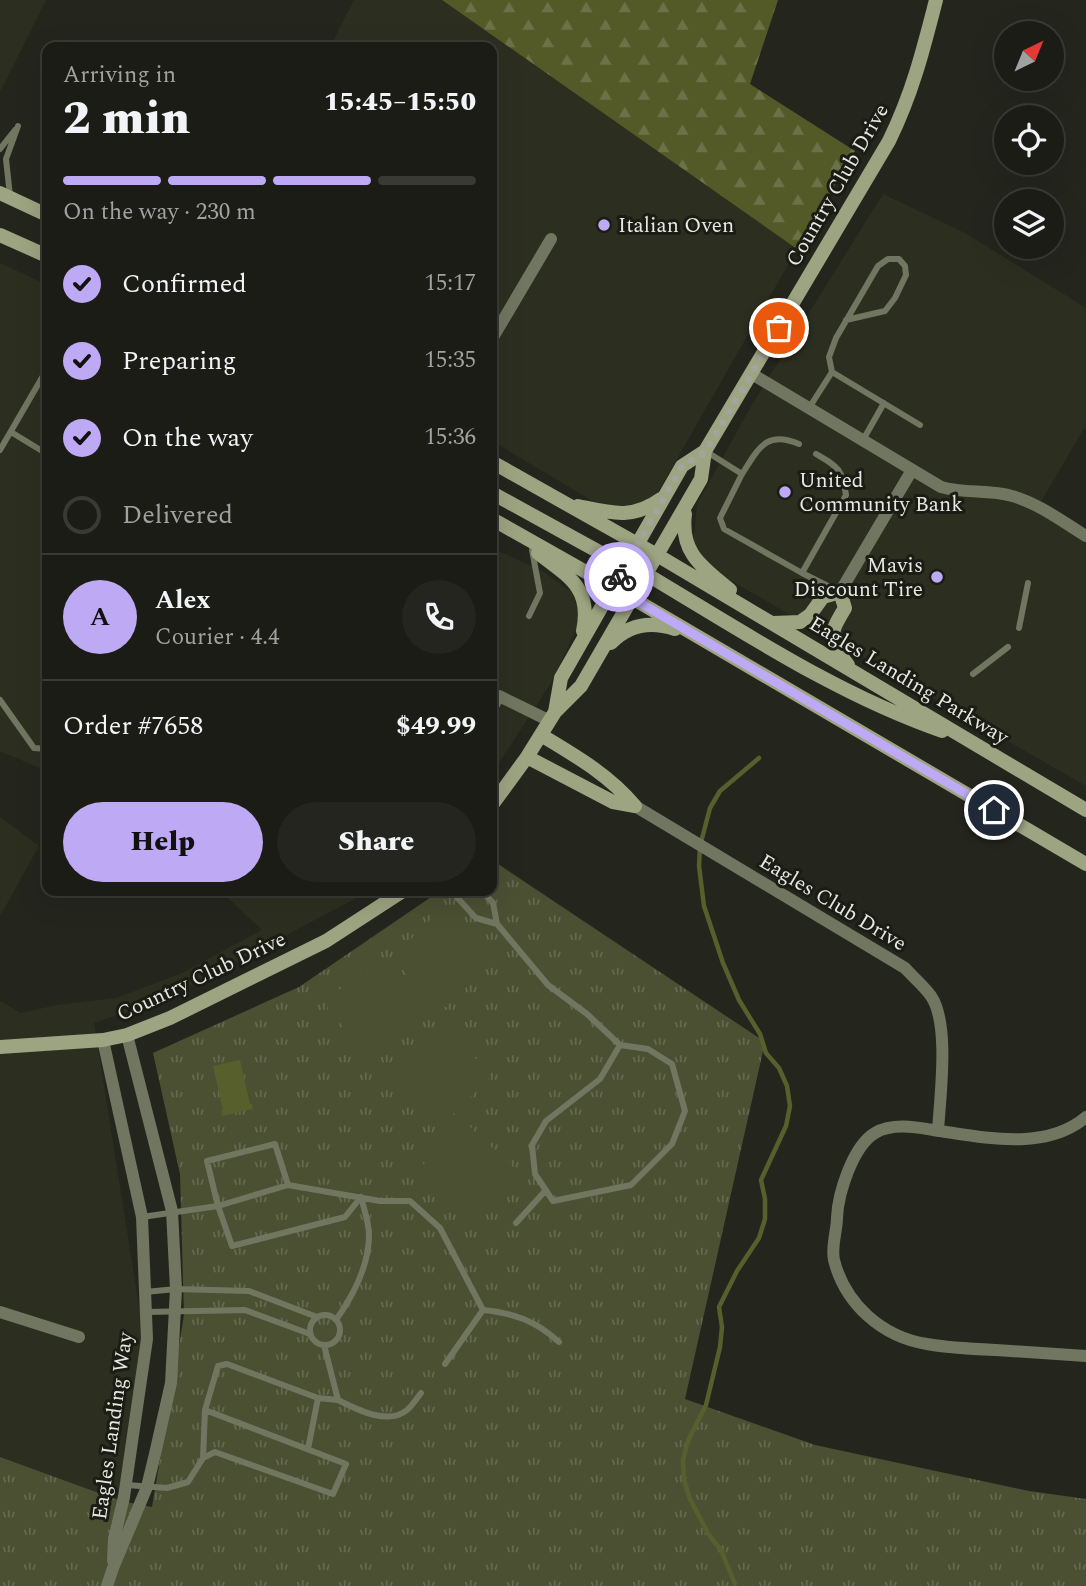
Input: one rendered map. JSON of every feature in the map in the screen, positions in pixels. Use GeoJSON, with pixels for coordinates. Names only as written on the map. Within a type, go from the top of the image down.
{"type":"FeatureCollection","features":[{"type":"Feature","properties":{"kind":"main road","name":"Country Club Drive"},"geometry":{"type":"LineString","coordinates":[[497,798],[552,716],[581,686],[600,654],[701,479],[705,452],[900,118],[916,78],[936,0]]}},
{"type":"Feature","properties":{"kind":"main road"},"geometry":{"type":"LineString","coordinates":[[5,195],[42,213]]}},
{"type":"Feature","properties":{"kind":"main road"},"geometry":{"type":"LineString","coordinates":[[0,235],[42,254]]}},
{"type":"Feature","properties":{"kind":"main road","name":"Country Club Drive"},"geometry":{"type":"LineString","coordinates":[[552,716],[561,678],[682,466],[705,452]]}},
{"type":"Feature","properties":{"kind":"main road","name":"Eagles Landing Parkway"},"geometry":{"type":"LineString","coordinates":[[497,465],[657,555],[1086,810]]}},
{"type":"Feature","properties":{"kind":"main road"},"geometry":{"type":"LineString","coordinates":[[497,496],[612,559],[628,561],[657,555]]}},
{"type":"Feature","properties":{"kind":"main road"},"geometry":{"type":"LineString","coordinates":[[564,503],[626,515],[651,506],[665,496]]}},
{"type":"Feature","properties":{"kind":"main road"},"geometry":{"type":"LineString","coordinates":[[686,506],[683,531],[689,551],[697,562],[772,623],[800,622],[810,615],[823,597],[839,592],[845,607],[831,631],[832,644],[853,671]]}},
{"type":"Feature","properties":{"kind":"main road"},"geometry":{"type":"LineString","coordinates":[[497,522],[1086,864]]}},
{"type":"Feature","properties":{"kind":"main road"},"geometry":{"type":"LineString","coordinates":[[497,523],[568,575],[583,596],[586,615],[581,642]]}},
{"type":"Feature","properties":{"kind":"main road"},"geometry":{"type":"LineString","coordinates":[[613,587],[634,572],[646,574],[836,686],[902,717],[969,740]]}},
{"type":"Feature","properties":{"kind":"main road"},"geometry":{"type":"LineString","coordinates":[[600,654],[616,638],[633,628],[651,623],[693,634]]}},
{"type":"Feature","properties":{"kind":"main road"},"geometry":{"type":"LineString","coordinates":[[541,736],[589,764],[620,788],[635,806]]}},
{"type":"Feature","properties":{"kind":"main road"},"geometry":{"type":"LineString","coordinates":[[527,757],[613,802],[635,806]]}},
{"type":"Feature","properties":{"kind":"main road","name":"Country Club Drive"},"geometry":{"type":"LineString","coordinates":[[0,1047],[103,1040],[127,1035],[170,1018],[326,941],[395,896]]}},
{"type":"Feature","properties":{"kind":"street"},"geometry":{"type":"LineString","coordinates":[[497,331],[551,239]]}},
{"type":"Feature","properties":{"kind":"street"},"geometry":{"type":"LineString","coordinates":[[752,374],[941,487],[959,492],[1011,495],[1086,536]]}},
{"type":"Feature","properties":{"kind":"street"},"geometry":{"type":"LineString","coordinates":[[839,592],[912,470]]}},
{"type":"Feature","properties":{"kind":"street"},"geometry":{"type":"LineString","coordinates":[[497,699],[499,696],[552,716]]}},
{"type":"Feature","properties":{"kind":"street","name":"Eagles Club Drive"},"geometry":{"type":"LineString","coordinates":[[635,806],[905,968],[932,997],[940,1026],[943,1049],[938,1130]]}},
{"type":"Feature","properties":{"kind":"street","name":"Eagles Landing Way"},"geometry":{"type":"LineString","coordinates":[[107,1586],[147,1487],[171,1383],[176,1289],[172,1211],[127,1035]]}},
{"type":"Feature","properties":{"kind":"street","name":"Eagles Landing Way"},"geometry":{"type":"LineString","coordinates":[[103,1040],[142,1217],[148,1339],[126,1485],[114,1539],[113,1569]]}},
{"type":"Feature","properties":{"kind":"street"},"geometry":{"type":"LineString","coordinates":[[1086,1117],[1072,1129],[1041,1138],[998,1139],[894,1127],[876,1132],[862,1144],[838,1203],[834,1257],[846,1291],[866,1316],[891,1332],[925,1344],[1086,1356]]}},
{"type":"Feature","properties":{"kind":"street"},"geometry":{"type":"LineString","coordinates":[[0,1312],[79,1336]]}},
{"type":"Feature","properties":{"kind":"lane"},"geometry":{"type":"LineString","coordinates":[[0,149],[18,126],[6,159],[5,195]]}},
{"type":"Feature","properties":{"kind":"lane"},"geometry":{"type":"LineString","coordinates":[[808,408],[832,372],[829,357],[836,338],[846,320],[878,266],[888,259],[899,259],[905,266],[906,275],[885,311],[846,320]]}},
{"type":"Feature","properties":{"kind":"lane"},"geometry":{"type":"LineString","coordinates":[[832,372],[920,425]]}},
{"type":"Feature","properties":{"kind":"lane"},"geometry":{"type":"LineString","coordinates":[[0,450],[42,378]]}},
{"type":"Feature","properties":{"kind":"lane"},"geometry":{"type":"LineString","coordinates":[[863,440],[884,403]]}},
{"type":"Feature","properties":{"kind":"lane"},"geometry":{"type":"LineString","coordinates":[[11,432],[42,451]]}},
{"type":"Feature","properties":{"kind":"lane"},"geometry":{"type":"LineString","coordinates":[[799,444],[788,439],[772,439],[759,448],[742,474],[720,518],[724,529],[839,592]]}},
{"type":"Feature","properties":{"kind":"lane"},"geometry":{"type":"LineString","coordinates":[[705,452],[742,474]]}},
{"type":"Feature","properties":{"kind":"lane"},"geometry":{"type":"LineString","coordinates":[[802,573],[846,495],[837,467],[816,454]]}},
{"type":"Feature","properties":{"kind":"lane"},"geometry":{"type":"LineString","coordinates":[[529,616],[540,593],[531,549]]}},
{"type":"Feature","properties":{"kind":"lane"},"geometry":{"type":"LineString","coordinates":[[1019,628],[1028,583]]}},
{"type":"Feature","properties":{"kind":"lane"},"geometry":{"type":"LineString","coordinates":[[973,674],[1008,647]]}},
{"type":"Feature","properties":{"kind":"lane"},"geometry":{"type":"LineString","coordinates":[[0,701],[34,748],[42,749]]}},
{"type":"Feature","properties":{"kind":"lane"},"geometry":{"type":"LineString","coordinates":[[456,896],[476,918],[497,924]]}},
{"type":"Feature","properties":{"kind":"lane"},"geometry":{"type":"LineString","coordinates":[[487,896],[493,902],[497,924],[548,985],[587,1014],[620,1045],[648,1049],[672,1064],[685,1111],[673,1144],[631,1185],[553,1201],[535,1174],[532,1145],[546,1121],[600,1079],[620,1045]]}},
{"type":"Feature","properties":{"kind":"lane"},"geometry":{"type":"LineString","coordinates":[[288,1185],[275,1144],[207,1161],[218,1206],[232,1246],[345,1217],[361,1197]]}},
{"type":"Feature","properties":{"kind":"lane"},"geometry":{"type":"LineString","coordinates":[[142,1217],[218,1206],[288,1185],[380,1200],[410,1201],[440,1228],[483,1311]]}},
{"type":"Feature","properties":{"kind":"lane"},"geometry":{"type":"LineString","coordinates":[[516,1223],[546,1190]]}},
{"type":"Feature","properties":{"kind":"lane"},"geometry":{"type":"LineString","coordinates":[[335,1320],[349,1301],[363,1270],[369,1235],[361,1197]]}},
{"type":"Feature","properties":{"kind":"lane"},"geometry":{"type":"LineString","coordinates":[[145,1292],[176,1289],[249,1291],[317,1317],[327,1315],[335,1320],[338,1335],[332,1342],[324,1345],[315,1341],[310,1334],[245,1310],[146,1312]]}},
{"type":"Feature","properties":{"kind":"lane"},"geometry":{"type":"LineString","coordinates":[[483,1311],[504,1312],[522,1317],[543,1327],[559,1342]]}},
{"type":"Feature","properties":{"kind":"lane"},"geometry":{"type":"LineString","coordinates":[[444,1364],[483,1311]]}},
{"type":"Feature","properties":{"kind":"lane"},"geometry":{"type":"LineString","coordinates":[[310,1334],[311,1325],[317,1317]]}},
{"type":"Feature","properties":{"kind":"lane"},"geometry":{"type":"LineString","coordinates":[[324,1345],[338,1400]]}},
{"type":"Feature","properties":{"kind":"lane"},"geometry":{"type":"LineString","coordinates":[[126,1485],[167,1488],[188,1482],[203,1458],[205,1410],[218,1366],[228,1364],[318,1398],[338,1400],[361,1410],[393,1416],[406,1411],[421,1393]]}},
{"type":"Feature","properties":{"kind":"lane"},"geometry":{"type":"LineString","coordinates":[[308,1449],[318,1398]]}},
{"type":"Feature","properties":{"kind":"lane"},"geometry":{"type":"LineString","coordinates":[[203,1458],[215,1452],[333,1494],[346,1464],[205,1410]]}},
{"type":"Feature","properties":{"kind":"shaded area"},"geometry":{"type":"Polygon","coordinates":[[[0,0],[46,0],[0,92],[0,0]]]}},
{"type":"Feature","properties":{"kind":"shaded area"},"geometry":{"type":"Polygon","coordinates":[[[354,0],[442,0],[797,249],[654,499],[613,513],[497,444],[497,42],[333,42],[354,0]]]}},
{"type":"Feature","properties":{"kind":"shaded area"},"geometry":{"type":"Polygon","coordinates":[[[883,194],[965,233],[994,251],[994,259],[1007,259],[1086,308],[1086,425],[1039,505],[1086,533],[1086,786],[711,569],[693,545],[697,504],[753,403],[883,194]]]}},
{"type":"Feature","properties":{"kind":"shaded area"},"geometry":{"type":"Polygon","coordinates":[[[0,263],[42,283],[42,769],[0,751],[0,263]]]}},
{"type":"Feature","properties":{"kind":"shaded area"},"geometry":{"type":"Polygon","coordinates":[[[497,550],[544,572],[572,592],[581,619],[552,681],[497,766],[497,550]]]}},
{"type":"Feature","properties":{"kind":"shaded area"},"geometry":{"type":"Polygon","coordinates":[[[0,817],[39,846],[0,916],[0,817]]]}},
{"type":"Feature","properties":{"kind":"shaded area"},"geometry":{"type":"Polygon","coordinates":[[[225,896],[361,896],[165,999],[94,1023],[146,1351],[121,1501],[0,1457],[0,1001],[21,1013],[57,1005],[116,998],[180,974],[262,930],[225,896]]]}},
{"type":"Feature","properties":{"kind":"shaded area"},"geometry":{"type":"Polygon","coordinates":[[[240,1060],[253,1109],[222,1116],[213,1066],[240,1060]]]}},
{"type":"Feature","properties":{"kind":"green space"},"geometry":{"type":"Polygon","coordinates":[[[442,0],[778,0],[750,84],[855,151],[797,249],[442,0]]]}},
{"type":"Feature","properties":{"kind":"green space"},"geometry":{"type":"Polygon","coordinates":[[[497,863],[765,1042],[685,1399],[815,1445],[1029,1491],[1086,1499],[1086,1586],[0,1586],[0,1457],[121,1501],[152,1507],[184,1315],[180,1174],[153,1053],[299,987],[433,896],[497,896],[497,863]]]}},
{"type":"Feature","properties":{"kind":"green space"},"geometry":{"type":"Polygon","coordinates":[[[440,910],[447,911],[491,955],[492,962],[446,1007],[439,1007],[396,963],[395,955],[440,910]]]}},
{"type":"Feature","properties":{"kind":"green space"},"geometry":{"type":"Polygon","coordinates":[[[373,958],[380,959],[424,1003],[424,1010],[378,1055],[371,1055],[328,1011],[327,1002],[373,958]]]}},
{"type":"Feature","properties":{"kind":"green space"},"geometry":{"type":"Polygon","coordinates":[[[437,1028],[445,1028],[489,1072],[489,1079],[443,1124],[436,1124],[393,1080],[392,1072],[437,1028]]]}},
{"type":"Feature","properties":{"kind":"green space"},"geometry":{"type":"Polygon","coordinates":[[[461,1125],[468,1125],[514,1168],[515,1174],[470,1221],[463,1221],[419,1179],[418,1170],[461,1125]]]}},
{"type":"Feature","properties":{"kind":"waterway"},"geometry":{"type":"LineString","coordinates":[[735,1584],[721,1550],[709,1535],[690,1499],[684,1480],[683,1460],[688,1441],[706,1405],[720,1347],[722,1327],[719,1307],[737,1271],[759,1238],[765,1219],[761,1180],[786,1126],[790,1106],[787,1086],[779,1068],[766,1053],[760,1034],[739,1000],[723,963],[704,906],[699,866],[700,846],[710,808],[720,791],[759,758]]}},
{"type":"Feature","properties":{"kind":"way so far"},"geometry":{"type":"LineString","coordinates":[[619,577],[682,466],[705,452],[779,328]]}},
{"type":"Feature","properties":{"kind":"place","name":"Italian Oven"},"geometry":{"type":"Point","coordinates":[604,225]}},
{"type":"Feature","properties":{"kind":"place","name":"United Community Bank"},"geometry":{"type":"Point","coordinates":[785,492]}},
{"type":"Feature","properties":{"kind":"place","name":"Mavis Discount Tire"},"geometry":{"type":"Point","coordinates":[937,577]}},
{"type":"Feature","properties":{"kind":"route"},"geometry":{"type":"LineString","coordinates":[[619,577],[613,587],[994,810]]}}]}
